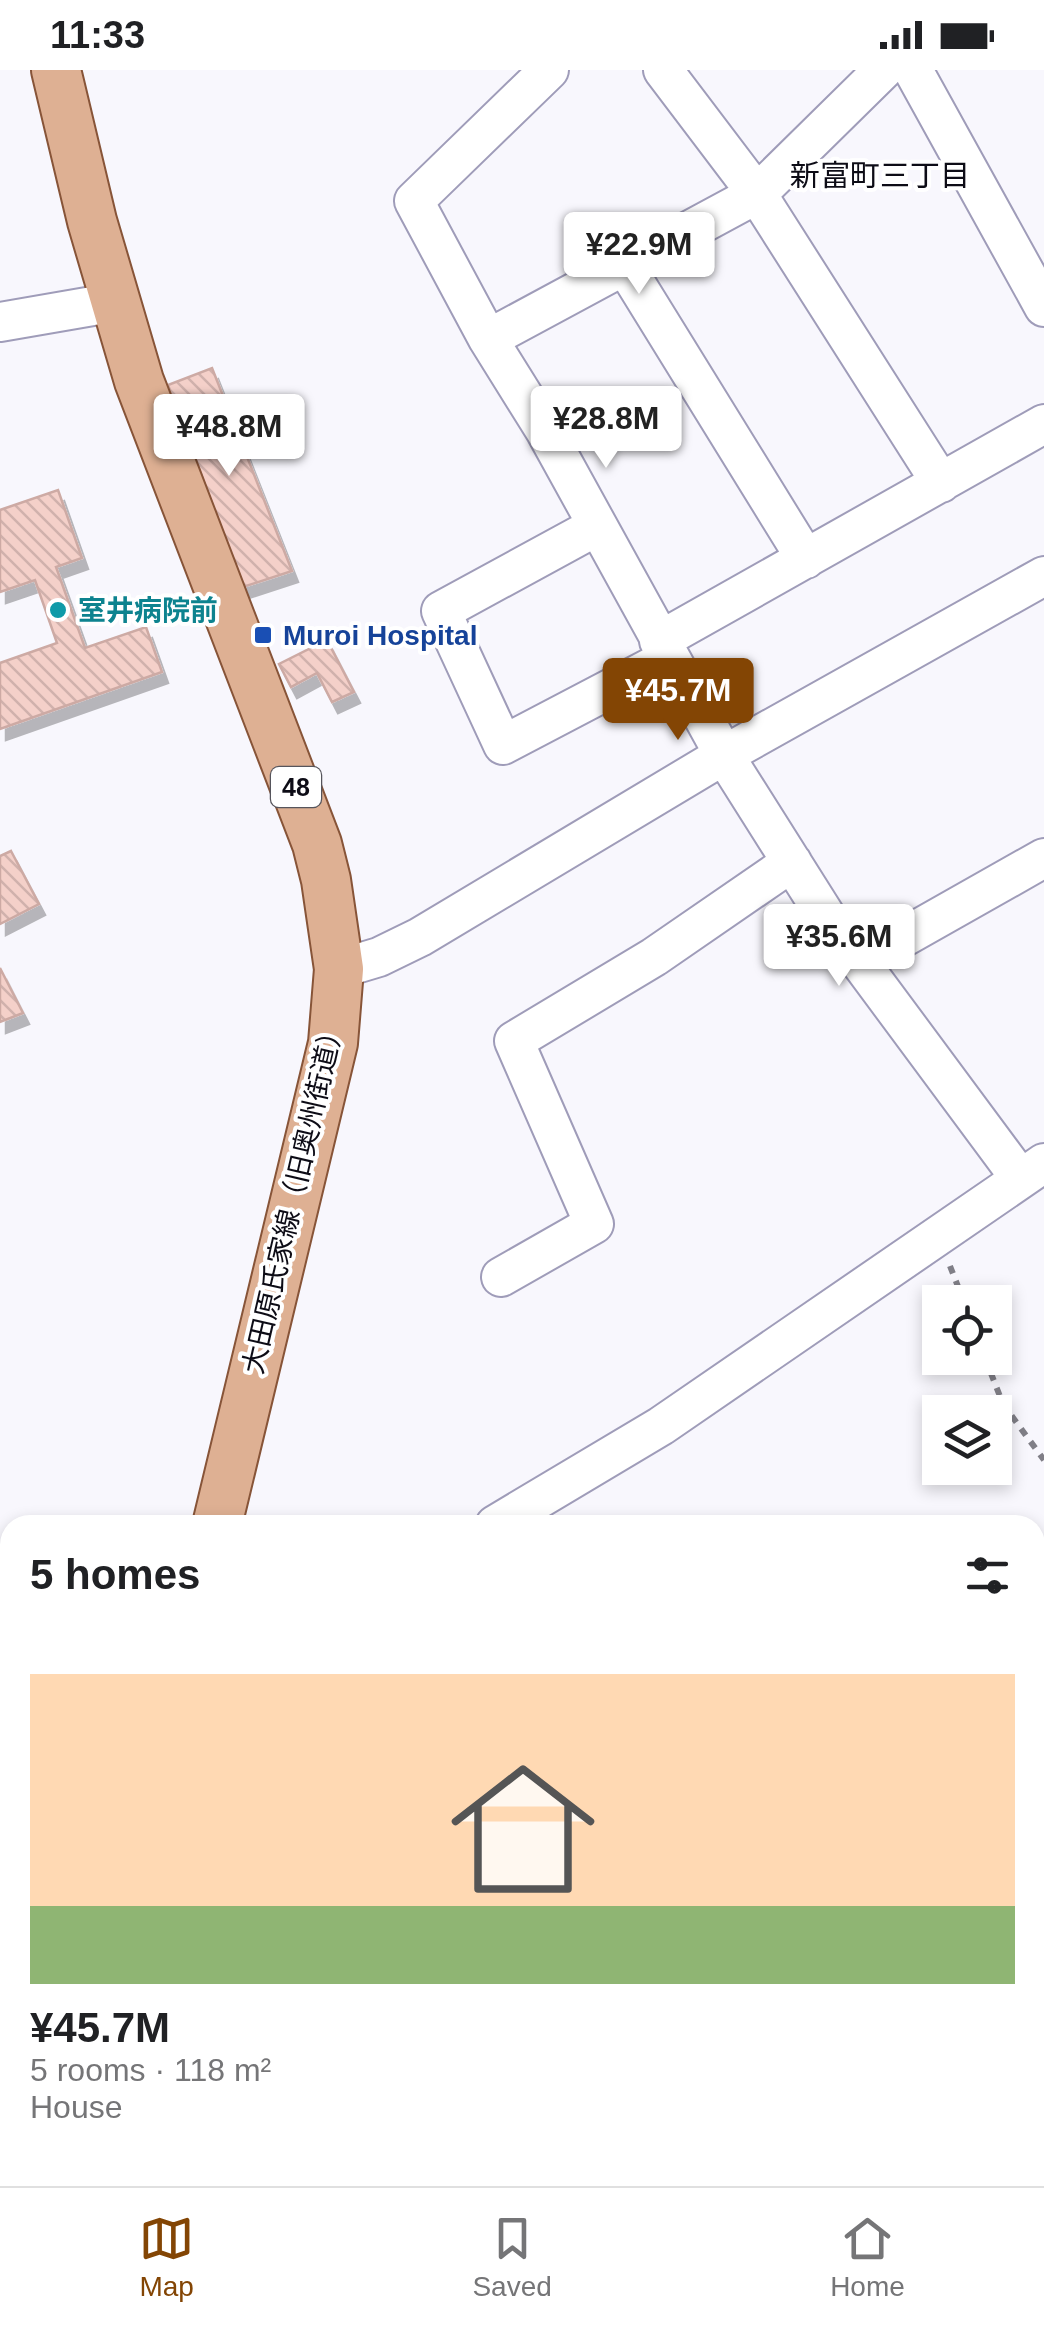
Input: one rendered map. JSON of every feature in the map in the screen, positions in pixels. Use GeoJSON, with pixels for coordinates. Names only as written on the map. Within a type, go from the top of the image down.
{"type":"FeatureCollection","features":[{"type":"Feature","properties":{"kind":"main road","name":"大田原氏家線（旧奥州街道）"},"geometry":{"type":"LineString","coordinates":[[56,70],[92,221],[139,380],[317,844],[339,970],[332,1043],[219,1515]]}},
{"type":"Feature","properties":{"kind":"street"},"geometry":{"type":"LineString","coordinates":[[512,1515],[662,1426],[1032,1171],[825,915],[664,650],[414,201],[548,70]]}},
{"type":"Feature","properties":{"kind":"street"},"geometry":{"type":"LineString","coordinates":[[663,70],[757,194],[942,483]]}},
{"type":"Feature","properties":{"kind":"street"},"geometry":{"type":"LineString","coordinates":[[488,339],[757,194],[883,70]]}},
{"type":"Feature","properties":{"kind":"street"},"geometry":{"type":"LineString","coordinates":[[914,70],[1044,307]]}},
{"type":"Feature","properties":{"kind":"street"},"geometry":{"type":"LineString","coordinates":[[625,266],[806,559]]}},
{"type":"Feature","properties":{"kind":"street"},"geometry":{"type":"LineString","coordinates":[[0,322],[116,302]]}},
{"type":"Feature","properties":{"kind":"street"},"geometry":{"type":"LineString","coordinates":[[597,526],[441,611],[502,745],[664,650],[806,559],[1044,424]]}},
{"type":"Feature","properties":{"kind":"street"},"geometry":{"type":"LineString","coordinates":[[339,970],[379,957],[420,937],[724,754],[1044,576]]}},
{"type":"Feature","properties":{"kind":"street"},"geometry":{"type":"LineString","coordinates":[[860,962],[1044,858]]}},
{"type":"Feature","properties":{"kind":"street"},"geometry":{"type":"LineString","coordinates":[[501,1277],[594,1224],[514,1040],[654,956],[792,862]]}},
{"type":"Feature","properties":{"kind":"path"},"geometry":{"type":"LineString","coordinates":[[992,1375],[1003,1404],[1044,1460]]}},
{"type":"Feature","properties":{"kind":"building"},"geometry":{"type":"Polygon","coordinates":[[[212,368],[292,571],[243,587],[168,385],[212,368]]]}},
{"type":"Feature","properties":{"kind":"building","name":"室井病院前"},"geometry":{"type":"Polygon","coordinates":[[[58,490],[82,558],[56,567],[85,648],[146,627],[162,672],[0,729],[0,663],[57,643],[35,580],[0,592],[0,510],[58,490]]]}},
{"type":"Feature","properties":{"kind":"building"},"geometry":{"type":"Polygon","coordinates":[[[327,640],[354,692],[332,702],[317,673],[291,687],[279,664],[327,640]]]}},
{"type":"Feature","properties":{"kind":"building"},"geometry":{"type":"Polygon","coordinates":[[[11,851],[39,904],[0,924],[0,856],[11,851]]]}},
{"type":"Feature","properties":{"kind":"building"},"geometry":{"type":"Polygon","coordinates":[[[0,968],[23,1013],[0,1022],[0,968]]]}},
{"type":"Feature","properties":{"kind":"place","name":"室井病院前"},"geometry":{"type":"Point","coordinates":[58,610]}},
{"type":"Feature","properties":{"kind":"place","name":"Muroi Hospital"},"geometry":{"type":"Point","coordinates":[263,635]}},
{"type":"Feature","properties":{"kind":"district","name":"新富町三丁目"},"geometry":{"type":"Point","coordinates":[880,176]}}]}
